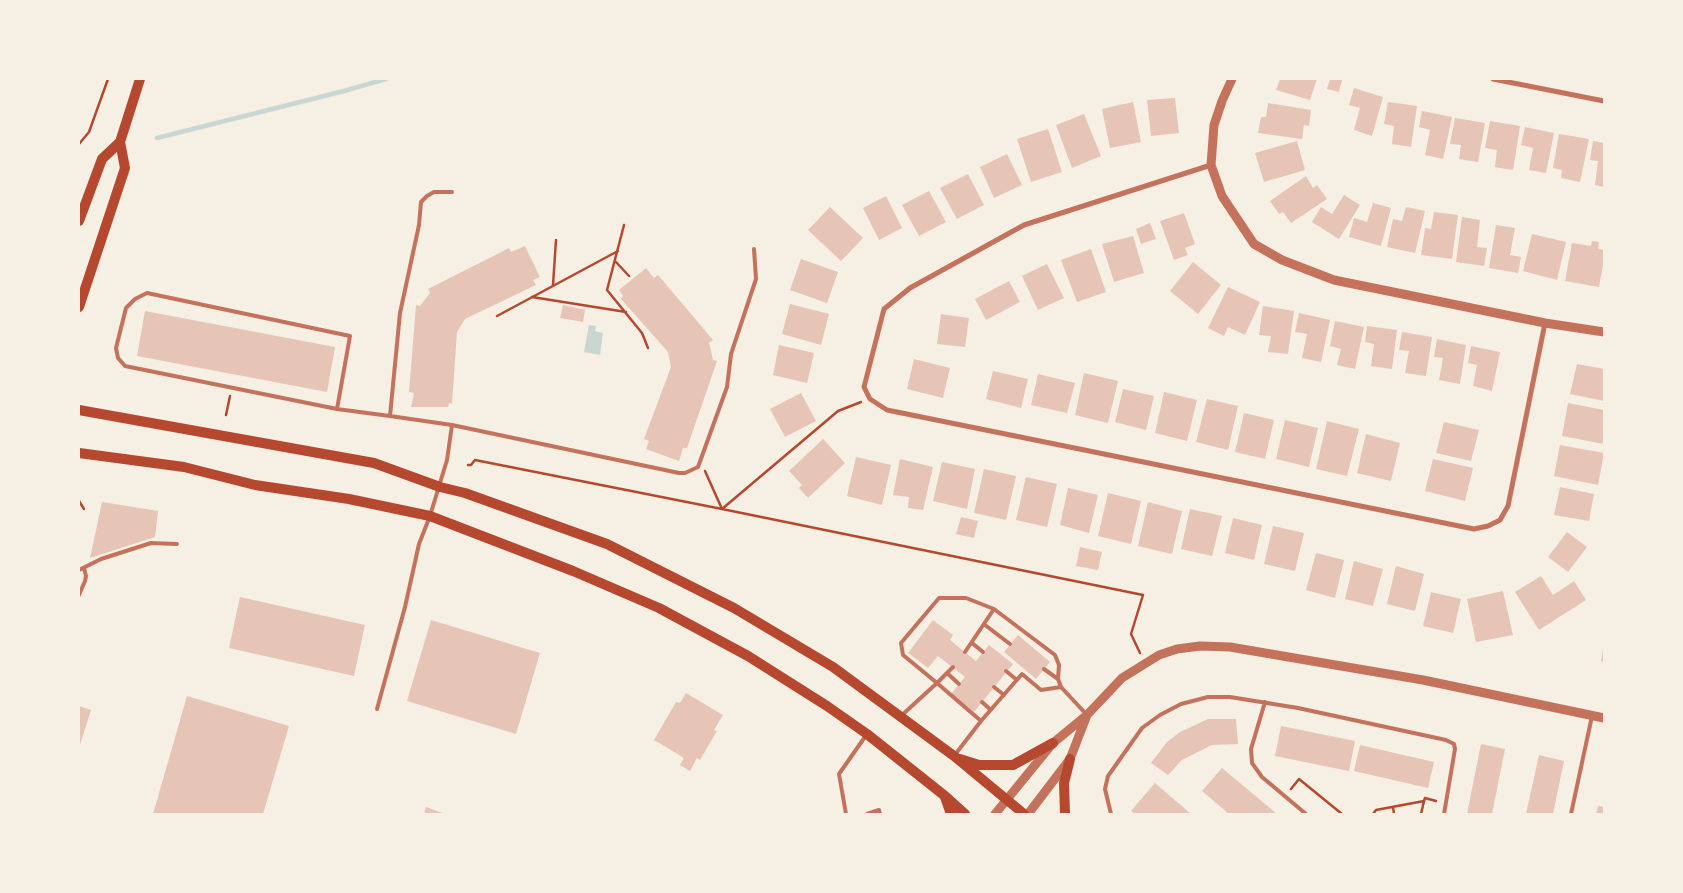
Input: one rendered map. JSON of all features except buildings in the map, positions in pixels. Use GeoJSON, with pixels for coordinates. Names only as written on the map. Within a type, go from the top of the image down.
{"type":"FeatureCollection","features":[{"type":"Feature","properties":{"kind":"main road"},"geometry":{"type":"LineString","coordinates":[[79,307],[125,168],[120,142],[140,79]]}},
{"type":"Feature","properties":{"kind":"main road"},"geometry":{"type":"LineString","coordinates":[[79,221],[102,159],[120,142]]}},
{"type":"Feature","properties":{"kind":"main road"},"geometry":{"type":"LineString","coordinates":[[79,410],[374,463],[440,487],[465,493],[607,544],[734,608],[833,667],[954,756],[1024,814]]}},
{"type":"Feature","properties":{"kind":"main road"},"geometry":{"type":"LineString","coordinates":[[79,453],[184,467],[255,485],[349,499],[430,516],[573,571],[658,608],[748,656],[867,734],[965,814]]}},
{"type":"Feature","properties":{"kind":"main road"},"geometry":{"type":"LineString","coordinates":[[954,756],[979,765],[1012,765],[1053,743]]}},
{"type":"Feature","properties":{"kind":"main road"},"geometry":{"type":"LineString","coordinates":[[1065,814],[1064,783],[1070,759]]}},
{"type":"Feature","properties":{"kind":"main road"},"geometry":{"type":"LineString","coordinates":[[945,796],[951,814]]}},
{"type":"Feature","properties":{"kind":"street"},"geometry":{"type":"LineString","coordinates":[[1232,79],[1214,125],[1211,165],[1222,196],[1254,244],[1282,260],[1334,280],[1545,323],[1604,332]]}},
{"type":"Feature","properties":{"kind":"street"},"geometry":{"type":"LineString","coordinates":[[1493,79],[1604,101]]}},
{"type":"Feature","properties":{"kind":"street"},"geometry":{"type":"LineString","coordinates":[[1211,165],[1024,225],[910,288],[884,309],[864,388],[870,399],[887,410],[1474,529],[1488,526],[1500,520],[1508,506],[1545,323]]}},
{"type":"Feature","properties":{"kind":"street"},"geometry":{"type":"LineString","coordinates":[[995,814],[1053,743],[1087,715],[1122,678],[1158,655],[1200,646],[1230,647],[1423,680],[1604,718]]}},
{"type":"Feature","properties":{"kind":"street"},"geometry":{"type":"LineString","coordinates":[[1028,814],[1070,759],[1087,715]]}},
{"type":"Feature","properties":{"kind":"lane"},"geometry":{"type":"LineString","coordinates":[[390,416],[400,313],[419,225],[421,202],[434,192],[452,192]]}},
{"type":"Feature","properties":{"kind":"lane"},"geometry":{"type":"LineString","coordinates":[[338,409],[350,336],[147,293],[135,299],[126,308],[116,348],[118,358],[125,366],[338,409],[452,425],[685,474],[698,467],[701,461],[727,388],[731,354],[756,279],[754,249]]}},
{"type":"Feature","properties":{"kind":"lane"},"geometry":{"type":"LineString","coordinates":[[377,709],[405,607],[419,544],[440,487],[447,460],[452,425]]}},
{"type":"Feature","properties":{"kind":"lane"},"geometry":{"type":"LineString","coordinates":[[79,570],[101,558],[151,543],[177,544]]}},
{"type":"Feature","properties":{"kind":"lane"},"geometry":{"type":"LineString","coordinates":[[79,595],[86,576],[84,568]]}},
{"type":"Feature","properties":{"kind":"lane"},"geometry":{"type":"LineString","coordinates":[[981,720],[903,655],[901,643],[939,598],[966,598],[994,609],[1055,655],[1059,666],[1058,679],[1061,687],[1087,715]]}},
{"type":"Feature","properties":{"kind":"lane"},"geometry":{"type":"LineString","coordinates":[[965,652],[994,609]]}},
{"type":"Feature","properties":{"kind":"lane"},"geometry":{"type":"LineString","coordinates":[[985,625],[1010,644]]}},
{"type":"Feature","properties":{"kind":"lane"},"geometry":{"type":"LineString","coordinates":[[972,643],[983,652]]}},
{"type":"Feature","properties":{"kind":"lane"},"geometry":{"type":"LineString","coordinates":[[900,717],[953,667]]}},
{"type":"Feature","properties":{"kind":"lane"},"geometry":{"type":"LineString","coordinates":[[1044,669],[1058,679]]}},
{"type":"Feature","properties":{"kind":"lane"},"geometry":{"type":"LineString","coordinates":[[1006,671],[1017,680]]}},
{"type":"Feature","properties":{"kind":"lane"},"geometry":{"type":"LineString","coordinates":[[947,673],[959,684]]}},
{"type":"Feature","properties":{"kind":"lane"},"geometry":{"type":"LineString","coordinates":[[954,756],[981,720],[1022,674],[1041,690],[1061,687]]}},
{"type":"Feature","properties":{"kind":"lane"},"geometry":{"type":"LineString","coordinates":[[994,687],[1004,695]]}},
{"type":"Feature","properties":{"kind":"lane"},"geometry":{"type":"LineString","coordinates":[[1110,814],[1105,789],[1108,776],[1142,728],[1160,715],[1181,704],[1208,698],[1230,697],[1308,710],[1446,740],[1454,744],[1455,749],[1444,814]]}},
{"type":"Feature","properties":{"kind":"lane"},"geometry":{"type":"LineString","coordinates":[[982,702],[991,710]]}},
{"type":"Feature","properties":{"kind":"lane"},"geometry":{"type":"LineString","coordinates":[[1265,702],[1251,750],[1252,763],[1262,777],[1306,814]]}},
{"type":"Feature","properties":{"kind":"lane"},"geometry":{"type":"LineString","coordinates":[[1572,814],[1592,716]]}},
{"type":"Feature","properties":{"kind":"lane"},"geometry":{"type":"LineString","coordinates":[[846,814],[839,774],[867,734]]}},
{"type":"Feature","properties":{"kind":"lane"},"geometry":{"type":"LineString","coordinates":[[867,814],[879,810],[880,814]]}},
{"type":"Feature","properties":{"kind":"path"},"geometry":{"type":"LineString","coordinates":[[79,144],[89,132],[108,79]]}},
{"type":"Feature","properties":{"kind":"path"},"geometry":{"type":"LineString","coordinates":[[624,225],[608,290],[642,332],[648,348]]}},
{"type":"Feature","properties":{"kind":"path"},"geometry":{"type":"LineString","coordinates":[[553,285],[556,240]]}},
{"type":"Feature","properties":{"kind":"path"},"geometry":{"type":"LineString","coordinates":[[498,316],[531,296],[619,250]]}},
{"type":"Feature","properties":{"kind":"path"},"geometry":{"type":"LineString","coordinates":[[615,261],[629,276]]}},
{"type":"Feature","properties":{"kind":"path"},"geometry":{"type":"LineString","coordinates":[[531,296],[627,312]]}},
{"type":"Feature","properties":{"kind":"path"},"geometry":{"type":"LineString","coordinates":[[226,415],[232,388]]}},
{"type":"Feature","properties":{"kind":"path"},"geometry":{"type":"LineString","coordinates":[[722,508],[838,412],[870,399]]}},
{"type":"Feature","properties":{"kind":"path"},"geometry":{"type":"LineString","coordinates":[[468,465],[471,465],[475,460],[722,508],[1143,595],[1131,634],[1145,663]]}},
{"type":"Feature","properties":{"kind":"path"},"geometry":{"type":"LineString","coordinates":[[701,461],[722,508]]}},
{"type":"Feature","properties":{"kind":"path"},"geometry":{"type":"LineString","coordinates":[[79,501],[84,509]]}},
{"type":"Feature","properties":{"kind":"path"},"geometry":{"type":"LineString","coordinates":[[1285,796],[1299,779],[1342,814]]}},
{"type":"Feature","properties":{"kind":"path"},"geometry":{"type":"LineString","coordinates":[[1372,814],[1376,810],[1424,801],[1425,798],[1446,802]]}},
{"type":"Feature","properties":{"kind":"path"},"geometry":{"type":"LineString","coordinates":[[1421,814],[1424,801]]}},
{"type":"Feature","properties":{"kind":"path"},"geometry":{"type":"LineString","coordinates":[[1393,807],[1394,814]]}},
{"type":"Feature","properties":{"kind":"shaded area"},"geometry":{"type":"Polygon","coordinates":[[[589,325],[596,326],[595,331],[603,333],[600,355],[584,352],[589,325]]]}},
{"type":"Feature","properties":{"kind":"waterway"},"geometry":{"type":"LineString","coordinates":[[157,138],[386,79]]}}]}
